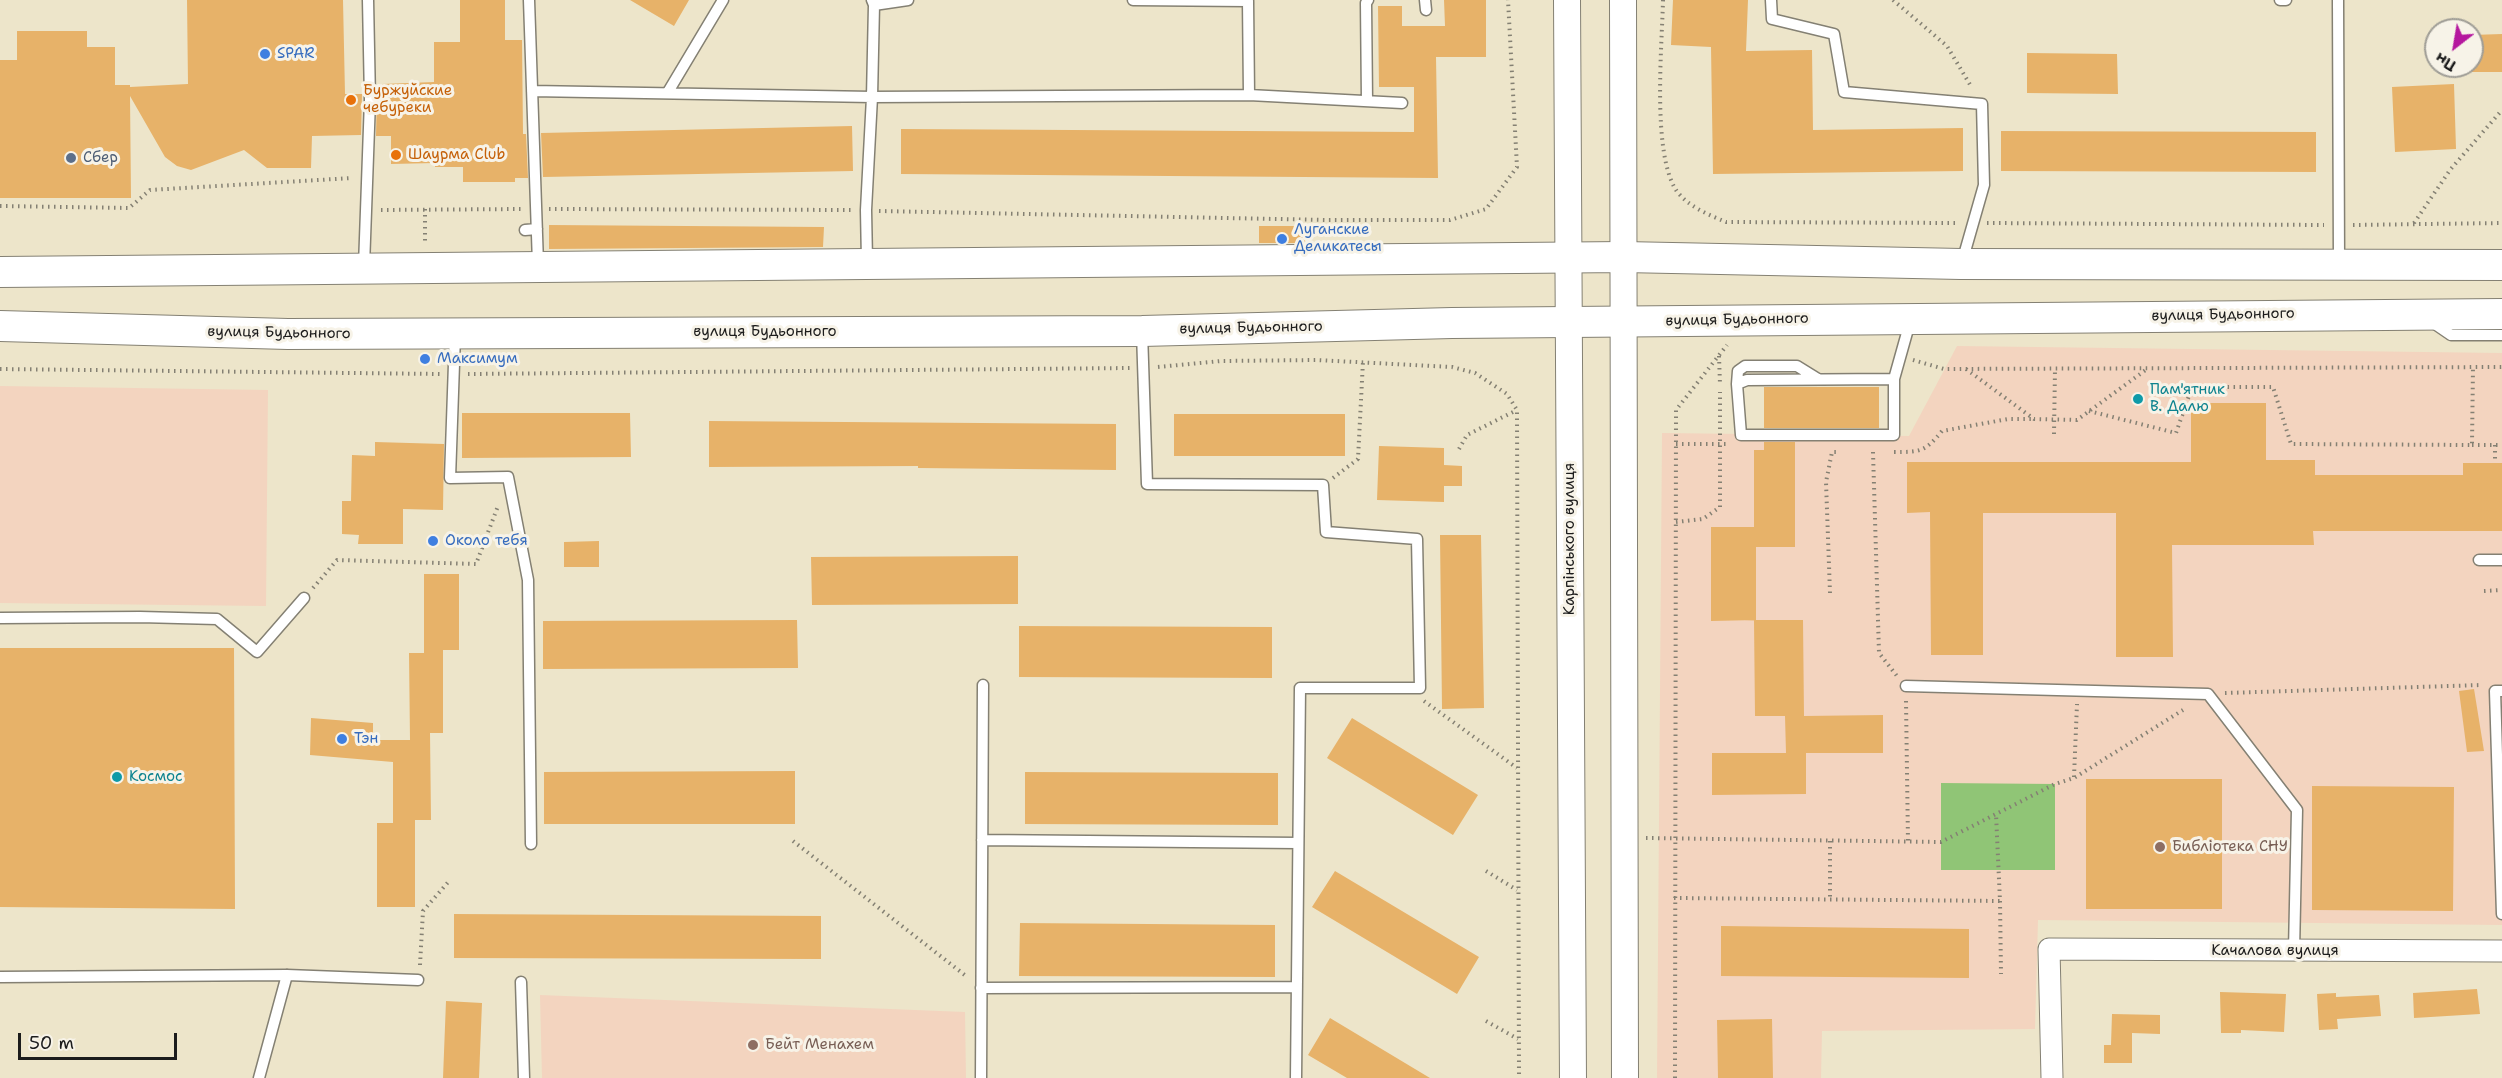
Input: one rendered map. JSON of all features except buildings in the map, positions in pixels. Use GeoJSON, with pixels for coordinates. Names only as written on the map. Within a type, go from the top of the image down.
{"type":"FeatureCollection","features":[{"type":"Feature","properties":{"kind":"main road"},"geometry":{"type":"LineString","coordinates":[[0,272],[1624,257],[1961,264],[2502,265]]}},
{"type":"Feature","properties":{"kind":"main road","name":"вулиця Будьонного"},"geometry":{"type":"LineString","coordinates":[[0,326],[288,334],[1142,331],[1568,322],[2502,314]]}},
{"type":"Feature","properties":{"kind":"street","name":"Карпінського вулиця"},"geometry":{"type":"LineString","coordinates":[[1567,0],[1573,1078]]}},
{"type":"Feature","properties":{"kind":"street"},"geometry":{"type":"LineString","coordinates":[[1623,0],[1625,1078]]}},
{"type":"Feature","properties":{"kind":"street","name":"Качалова вулиця"},"geometry":{"type":"LineString","coordinates":[[2052,1078],[2049,950],[2502,951]]}},
{"type":"Feature","properties":{"kind":"lane"},"geometry":{"type":"LineString","coordinates":[[364,269],[370,100],[368,0]]}},
{"type":"Feature","properties":{"kind":"lane"},"geometry":{"type":"LineString","coordinates":[[529,0],[538,268]]}},
{"type":"Feature","properties":{"kind":"lane"},"geometry":{"type":"LineString","coordinates":[[668,92],[723,0]]}},
{"type":"Feature","properties":{"kind":"lane"},"geometry":{"type":"LineString","coordinates":[[867,264],[866,210],[872,97],[873,3],[908,0]]}},
{"type":"Feature","properties":{"kind":"lane"},"geometry":{"type":"LineString","coordinates":[[1133,0],[1248,1],[1250,95]]}},
{"type":"Feature","properties":{"kind":"lane"},"geometry":{"type":"LineString","coordinates":[[1367,101],[1366,3],[1368,0]]}},
{"type":"Feature","properties":{"kind":"lane"},"geometry":{"type":"LineString","coordinates":[[1771,0],[1772,19],[1834,34],[1844,92],[1982,104],[1984,185],[1961,264]]}},
{"type":"Feature","properties":{"kind":"lane"},"geometry":{"type":"LineString","coordinates":[[2280,0],[2286,0]]}},
{"type":"Feature","properties":{"kind":"lane"},"geometry":{"type":"LineString","coordinates":[[2338,0],[2339,266]]}},
{"type":"Feature","properties":{"kind":"lane"},"geometry":{"type":"LineString","coordinates":[[532,91],[872,97],[1250,95],[1402,103]]}},
{"type":"Feature","properties":{"kind":"lane"},"geometry":{"type":"LineString","coordinates":[[525,230],[537,229]]}},
{"type":"Feature","properties":{"kind":"lane"},"geometry":{"type":"LineString","coordinates":[[2419,314],[2451,335],[2502,335]]}},
{"type":"Feature","properties":{"kind":"lane"},"geometry":{"type":"LineString","coordinates":[[1894,379],[1818,379],[1797,366],[1745,366],[1738,371],[1737,384],[1741,435],[1894,435],[1894,379],[1911,319]]}},
{"type":"Feature","properties":{"kind":"lane"},"geometry":{"type":"LineString","coordinates":[[1142,331],[1147,483],[1323,485],[1326,532],[1417,538],[1420,688],[1300,688],[1296,1078]]}},
{"type":"Feature","properties":{"kind":"lane"},"geometry":{"type":"LineString","coordinates":[[455,333],[450,478],[508,477],[528,580],[531,844]]}},
{"type":"Feature","properties":{"kind":"lane"},"geometry":{"type":"LineString","coordinates":[[2479,560],[2502,560]]}},
{"type":"Feature","properties":{"kind":"lane"},"geometry":{"type":"LineString","coordinates":[[0,618],[217,619],[257,652],[304,598]]}},
{"type":"Feature","properties":{"kind":"lane"},"geometry":{"type":"LineString","coordinates":[[981,1078],[982,685]]}},
{"type":"Feature","properties":{"kind":"lane"},"geometry":{"type":"LineString","coordinates":[[1906,686],[2208,694],[2297,810],[2294,951]]}},
{"type":"Feature","properties":{"kind":"lane"},"geometry":{"type":"LineString","coordinates":[[2498,691],[2502,914]]}},
{"type":"Feature","properties":{"kind":"lane"},"geometry":{"type":"LineString","coordinates":[[982,840],[1298,843]]}},
{"type":"Feature","properties":{"kind":"lane"},"geometry":{"type":"LineString","coordinates":[[0,977],[287,975],[418,980]]}},
{"type":"Feature","properties":{"kind":"lane"},"geometry":{"type":"LineString","coordinates":[[259,1078],[287,975]]}},
{"type":"Feature","properties":{"kind":"lane"},"geometry":{"type":"LineString","coordinates":[[521,982],[524,1078]]}},
{"type":"Feature","properties":{"kind":"lane"},"geometry":{"type":"LineString","coordinates":[[981,988],[1297,987]]}},
{"type":"Feature","properties":{"kind":"path"},"geometry":{"type":"LineString","coordinates":[[365,209],[866,210],[1326,220],[1449,220],[1486,209],[1516,167],[1508,0]]}},
{"type":"Feature","properties":{"kind":"path"},"geometry":{"type":"LineString","coordinates":[[1663,0],[1661,123],[1666,166],[1677,192],[1698,209],[1726,222],[2339,225],[2502,223]]}},
{"type":"Feature","properties":{"kind":"path"},"geometry":{"type":"LineString","coordinates":[[1893,0],[1947,46],[1982,104]]}},
{"type":"Feature","properties":{"kind":"path"},"geometry":{"type":"LineString","coordinates":[[2413,224],[2450,170],[2502,110]]}},
{"type":"Feature","properties":{"kind":"path"},"geometry":{"type":"LineString","coordinates":[[0,206],[129,208],[150,190],[367,177]]}},
{"type":"Feature","properties":{"kind":"path"},"geometry":{"type":"LineString","coordinates":[[425,209],[426,269]]}},
{"type":"Feature","properties":{"kind":"path"},"geometry":{"type":"LineString","coordinates":[[1675,1078],[1676,410],[1727,345],[1738,345]]}},
{"type":"Feature","properties":{"kind":"path"},"geometry":{"type":"LineString","coordinates":[[1676,522],[1703,519],[1720,507],[1719,356]]}},
{"type":"Feature","properties":{"kind":"path"},"geometry":{"type":"LineString","coordinates":[[1900,357],[1944,369],[2502,367]]}},
{"type":"Feature","properties":{"kind":"path"},"geometry":{"type":"LineString","coordinates":[[0,369],[453,375],[1143,368],[1186,366],[1221,361],[1363,361],[1452,367],[1475,373],[1507,394],[1517,410],[1519,1078]]}},
{"type":"Feature","properties":{"kind":"path"},"geometry":{"type":"LineString","coordinates":[[1323,485],[1358,459],[1363,361]]}},
{"type":"Feature","properties":{"kind":"path"},"geometry":{"type":"LineString","coordinates":[[2472,445],[2473,367]]}},
{"type":"Feature","properties":{"kind":"path"},"geometry":{"type":"LineString","coordinates":[[1863,452],[1919,452],[1929,446],[1942,431],[2008,419],[2076,420],[2148,368]]}},
{"type":"Feature","properties":{"kind":"path"},"geometry":{"type":"LineString","coordinates":[[1966,369],[2034,419]]}},
{"type":"Feature","properties":{"kind":"path"},"geometry":{"type":"LineString","coordinates":[[2054,434],[2055,369]]}},
{"type":"Feature","properties":{"kind":"path"},"geometry":{"type":"LineString","coordinates":[[2089,411],[2176,433],[2192,387],[2273,387],[2291,444],[2502,445]]}},
{"type":"Feature","properties":{"kind":"path"},"geometry":{"type":"LineString","coordinates":[[1459,448],[1467,435],[1517,410]]}},
{"type":"Feature","properties":{"kind":"path"},"geometry":{"type":"LineString","coordinates":[[2495,445],[2495,463]]}},
{"type":"Feature","properties":{"kind":"path"},"geometry":{"type":"LineString","coordinates":[[1830,593],[1826,482],[1832,453],[1842,452]]}},
{"type":"Feature","properties":{"kind":"path"},"geometry":{"type":"LineString","coordinates":[[1873,452],[1879,653],[1906,686],[1908,842]]}},
{"type":"Feature","properties":{"kind":"path"},"geometry":{"type":"LineString","coordinates":[[304,598],[337,560],[476,564],[508,477]]}},
{"type":"Feature","properties":{"kind":"path"},"geometry":{"type":"LineString","coordinates":[[2484,591],[2502,591]]}},
{"type":"Feature","properties":{"kind":"path"},"geometry":{"type":"LineString","coordinates":[[1625,836],[1674,840],[1941,842],[2055,784],[2074,778],[2208,694],[2481,684],[2498,691]]}},
{"type":"Feature","properties":{"kind":"path"},"geometry":{"type":"LineString","coordinates":[[1406,687],[1518,769]]}},
{"type":"Feature","properties":{"kind":"path"},"geometry":{"type":"LineString","coordinates":[[2074,778],[2077,691]]}},
{"type":"Feature","properties":{"kind":"path"},"geometry":{"type":"LineString","coordinates":[[1996,814],[2001,974]]}},
{"type":"Feature","properties":{"kind":"path"},"geometry":{"type":"LineString","coordinates":[[793,841],[981,988]]}},
{"type":"Feature","properties":{"kind":"path"},"geometry":{"type":"LineString","coordinates":[[1830,841],[1830,899]]}},
{"type":"Feature","properties":{"kind":"path"},"geometry":{"type":"LineString","coordinates":[[1486,871],[1518,891]]}},
{"type":"Feature","properties":{"kind":"path"},"geometry":{"type":"LineString","coordinates":[[418,980],[423,911],[450,880]]}},
{"type":"Feature","properties":{"kind":"path"},"geometry":{"type":"LineString","coordinates":[[1674,898],[2000,901]]}},
{"type":"Feature","properties":{"kind":"path"},"geometry":{"type":"LineString","coordinates":[[1486,1021],[1519,1040]]}},
{"type":"Feature","properties":{"kind":"shaded area"},"geometry":{"type":"Polygon","coordinates":[[[1957,346],[2502,353],[2502,925],[2038,920],[2035,1029],[1822,1031],[1821,1078],[1657,1078],[1662,433],[1909,436],[1957,346]]]}},
{"type":"Feature","properties":{"kind":"shaded area"},"geometry":{"type":"Polygon","coordinates":[[[0,386],[268,390],[266,606],[0,603],[0,386]]]}},
{"type":"Feature","properties":{"kind":"shaded area","name":"Бейт Менахем"},"geometry":{"type":"Polygon","coordinates":[[[540,995],[965,1012],[966,1078],[542,1078],[540,995]]]}},
{"type":"Feature","properties":{"kind":"green space"},"geometry":{"type":"Polygon","coordinates":[[[1941,783],[2055,784],[2055,870],[1941,870],[1941,783]]]}},
{"type":"Feature","properties":{"kind":"place","name":"SPAR"},"geometry":{"type":"Point","coordinates":[265,54]}},
{"type":"Feature","properties":{"kind":"place","name":"Буржуйские чебуреки"},"geometry":{"type":"Point","coordinates":[351,100]}},
{"type":"Feature","properties":{"kind":"place","name":"Шаурма Club"},"geometry":{"type":"Point","coordinates":[396,155]}},
{"type":"Feature","properties":{"kind":"place","name":"Сбер"},"geometry":{"type":"Point","coordinates":[71,158]}},
{"type":"Feature","properties":{"kind":"place","name":"Луганские Деликатесы"},"geometry":{"type":"Point","coordinates":[1282,239]}},
{"type":"Feature","properties":{"kind":"place","name":"Максимум"},"geometry":{"type":"Point","coordinates":[425,359]}},
{"type":"Feature","properties":{"kind":"place","name":"Пам'ятник В. Далю"},"geometry":{"type":"Point","coordinates":[2138,399]}},
{"type":"Feature","properties":{"kind":"place","name":"Около тебя"},"geometry":{"type":"Point","coordinates":[433,541]}},
{"type":"Feature","properties":{"kind":"place","name":"Тэн"},"geometry":{"type":"Point","coordinates":[342,739]}},
{"type":"Feature","properties":{"kind":"place","name":"Космос"},"geometry":{"type":"Point","coordinates":[117,777]}},
{"type":"Feature","properties":{"kind":"place","name":"Библіотека СНУ"},"geometry":{"type":"Point","coordinates":[2160,847]}},
{"type":"Feature","properties":{"kind":"place","name":"Бейт Менахем"},"geometry":{"type":"Point","coordinates":[753,1045]}}]}
